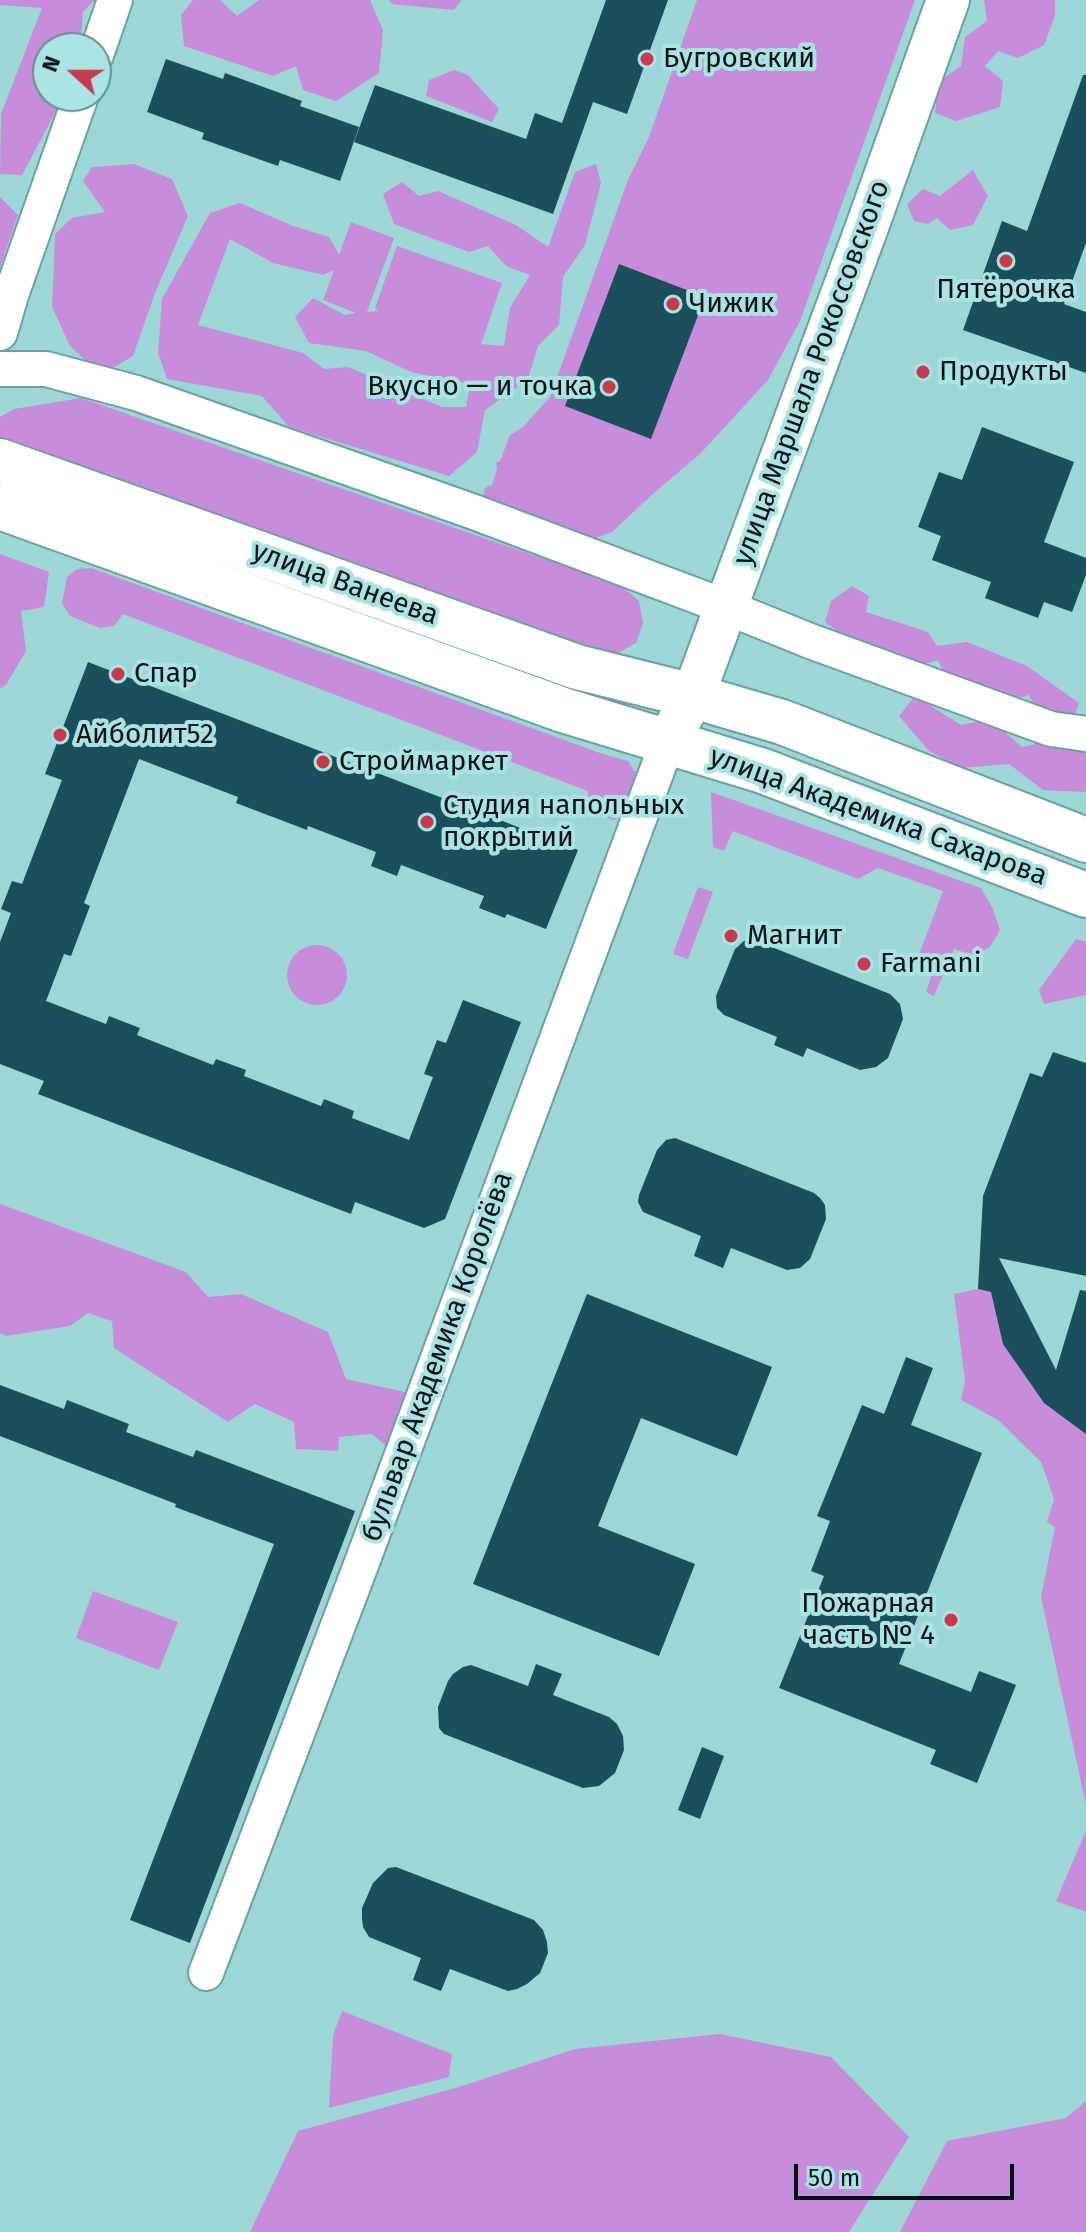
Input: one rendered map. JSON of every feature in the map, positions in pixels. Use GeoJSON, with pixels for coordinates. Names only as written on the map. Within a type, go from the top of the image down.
{"type":"FeatureCollection","features":[{"type":"Feature","properties":{"kind":"main road","name":"улица Ванеева"},"geometry":{"type":"LineString","coordinates":[[0,461],[577,667],[693,696]]}},
{"type":"Feature","properties":{"kind":"main road","name":"улица Ванеева"},"geometry":{"type":"LineString","coordinates":[[0,507],[563,710],[668,741]]}},
{"type":"Feature","properties":{"kind":"main road","name":"улица Академика Сахарова"},"geometry":{"type":"LineString","coordinates":[[693,696],[782,722],[1086,840]]}},
{"type":"Feature","properties":{"kind":"main road","name":"улица Академика Сахарова"},"geometry":{"type":"LineString","coordinates":[[668,741],[763,771],[1086,895]]}},
{"type":"Feature","properties":{"kind":"street"},"geometry":{"type":"LineString","coordinates":[[104,32],[115,0]]}},
{"type":"Feature","properties":{"kind":"street","name":"улица Маршала Рокоссовского"},"geometry":{"type":"LineString","coordinates":[[668,741],[693,696],[948,0]]}},
{"type":"Feature","properties":{"kind":"street"},"geometry":{"type":"LineString","coordinates":[[0,333],[75,112]]}},
{"type":"Feature","properties":{"kind":"street"},"geometry":{"type":"LineString","coordinates":[[0,369],[46,369],[136,393],[474,512],[810,641],[1051,729],[1086,734]]}},
{"type":"Feature","properties":{"kind":"street","name":"бульвар Академика Королёва"},"geometry":{"type":"LineString","coordinates":[[206,1973],[668,741]]}},
{"type":"Feature","properties":{"kind":"shaded area"},"geometry":{"type":"Polygon","coordinates":[[[0,0],[95,0],[83,12],[81,32],[33,32],[42,8],[0,5],[0,0]]]}},
{"type":"Feature","properties":{"kind":"shaded area"},"geometry":{"type":"Polygon","coordinates":[[[193,0],[220,0],[237,16],[259,0],[370,0],[383,30],[379,73],[336,101],[303,90],[296,66],[273,76],[184,46],[181,15],[193,0]]]}},
{"type":"Feature","properties":{"kind":"shaded area"},"geometry":{"type":"Polygon","coordinates":[[[389,0],[462,0],[454,10],[392,4],[389,0]]]}},
{"type":"Feature","properties":{"kind":"shaded area"},"geometry":{"type":"Polygon","coordinates":[[[697,0],[915,0],[800,321],[768,380],[700,454],[612,532],[588,541],[481,507],[485,488],[492,485],[496,463],[500,461],[510,435],[523,427],[550,397],[628,180],[649,137],[697,0]]]}},
{"type":"Feature","properties":{"kind":"shaded area"},"geometry":{"type":"Polygon","coordinates":[[[984,0],[1055,0],[1055,16],[1044,45],[1018,58],[998,51],[985,66],[1003,81],[1000,107],[956,121],[935,113],[938,82],[961,66],[965,37],[987,21],[984,0]]]}},
{"type":"Feature","properties":{"kind":"shaded area"},"geometry":{"type":"Polygon","coordinates":[[[32,34],[32,112],[55,112],[22,175],[0,174],[1,114],[32,34]]]}},
{"type":"Feature","properties":{"kind":"shaded area"},"geometry":{"type":"Polygon","coordinates":[[[454,70],[468,75],[499,109],[492,122],[426,96],[429,80],[454,70]]]}},
{"type":"Feature","properties":{"kind":"shaded area"},"geometry":{"type":"Polygon","coordinates":[[[134,164],[172,179],[188,216],[155,293],[133,356],[101,375],[70,346],[52,307],[55,234],[72,218],[105,212],[83,181],[92,167],[134,164]]]}},
{"type":"Feature","properties":{"kind":"shaded area"},"geometry":{"type":"Polygon","coordinates":[[[596,164],[601,183],[585,245],[563,277],[559,325],[538,346],[528,379],[485,410],[477,452],[449,476],[289,427],[262,396],[167,379],[158,353],[162,299],[210,213],[240,203],[293,226],[329,237],[339,255],[351,222],[394,238],[367,312],[379,311],[375,308],[397,246],[502,283],[481,344],[504,346],[510,308],[530,275],[506,266],[488,246],[469,252],[394,224],[383,194],[402,182],[419,196],[438,191],[516,225],[548,247],[575,172],[596,164]],[[230,239],[198,325],[303,353],[324,369],[348,367],[442,407],[466,407],[470,384],[411,372],[366,351],[309,343],[295,317],[313,298],[345,315],[356,313],[323,300],[334,270],[323,275],[273,263],[230,239]]]}},
{"type":"Feature","properties":{"kind":"shaded area"},"geometry":{"type":"Polygon","coordinates":[[[973,170],[988,196],[973,225],[950,230],[937,218],[928,224],[914,221],[907,204],[923,189],[940,196],[973,170]]]}},
{"type":"Feature","properties":{"kind":"shaded area"},"geometry":{"type":"Polygon","coordinates":[[[0,197],[18,215],[0,267],[0,197]]]}},
{"type":"Feature","properties":{"kind":"shaded area"},"geometry":{"type":"Polygon","coordinates":[[[81,398],[622,586],[639,601],[643,623],[636,643],[618,653],[595,650],[380,587],[370,569],[353,563],[338,565],[333,556],[266,532],[244,544],[215,535],[205,510],[177,500],[159,508],[139,501],[138,486],[82,466],[78,469],[40,455],[40,450],[0,437],[0,417],[14,409],[81,398]]]}},
{"type":"Feature","properties":{"kind":"shaded area"},"geometry":{"type":"Polygon","coordinates":[[[0,554],[49,572],[44,607],[21,611],[26,651],[6,685],[0,689],[0,554]]]}},
{"type":"Feature","properties":{"kind":"shaded area"},"geometry":{"type":"Polygon","coordinates":[[[91,568],[628,761],[640,779],[630,812],[614,820],[593,813],[588,791],[123,614],[114,626],[100,628],[70,616],[62,603],[67,577],[77,569],[91,568]]]}},
{"type":"Feature","properties":{"kind":"shaded area"},"geometry":{"type":"Polygon","coordinates":[[[852,586],[869,596],[866,612],[928,632],[937,646],[967,642],[1027,666],[1079,703],[1072,723],[1039,715],[1029,695],[1007,702],[950,684],[938,660],[911,668],[861,649],[825,622],[831,601],[852,586]]]}},
{"type":"Feature","properties":{"kind":"shaded area"},"geometry":{"type":"Polygon","coordinates":[[[915,696],[961,725],[990,719],[1022,747],[1051,741],[1086,747],[1086,792],[1043,790],[1009,764],[961,768],[929,751],[899,716],[915,696]]]}},
{"type":"Feature","properties":{"kind":"shaded area"},"geometry":{"type":"Polygon","coordinates":[[[711,792],[981,888],[1000,930],[990,947],[981,952],[972,955],[954,949],[934,996],[926,992],[934,968],[917,960],[943,891],[878,868],[858,879],[733,831],[724,851],[713,847],[711,792]]]}},
{"type":"Feature","properties":{"kind":"shaded area"},"geometry":{"type":"Polygon","coordinates":[[[698,887],[713,892],[688,959],[673,954],[698,887]]]}},
{"type":"Feature","properties":{"kind":"shaded area"},"geometry":{"type":"Polygon","coordinates":[[[1076,939],[1086,942],[1086,995],[1044,1004],[1039,990],[1076,939]]]}},
{"type":"Feature","properties":{"kind":"shaded area"},"geometry":{"type":"Polygon","coordinates":[[[317,945],[329,947],[338,954],[345,963],[345,987],[338,996],[329,1003],[317,1005],[305,1003],[296,996],[289,987],[287,975],[289,963],[296,954],[305,947],[317,945]]]}},
{"type":"Feature","properties":{"kind":"shaded area"},"geometry":{"type":"Polygon","coordinates":[[[0,1204],[186,1272],[208,1297],[241,1294],[328,1332],[346,1379],[409,1393],[413,1437],[385,1445],[372,1434],[339,1437],[338,1451],[296,1449],[294,1422],[255,1404],[228,1422],[114,1348],[112,1321],[88,1313],[70,1326],[6,1336],[0,1333],[0,1204]]]}},
{"type":"Feature","properties":{"kind":"shaded area"},"geometry":{"type":"Polygon","coordinates":[[[978,1289],[991,1292],[1007,1323],[1015,1361],[1032,1386],[1086,1422],[1086,1805],[1041,1597],[1055,1527],[1047,1522],[1054,1499],[1041,1462],[998,1420],[961,1400],[965,1381],[954,1294],[978,1289]]]}},
{"type":"Feature","properties":{"kind":"shaded area"},"geometry":{"type":"Polygon","coordinates":[[[93,1591],[178,1622],[159,1670],[76,1638],[93,1591]]]}},
{"type":"Feature","properties":{"kind":"shaded area"},"geometry":{"type":"Polygon","coordinates":[[[1086,1831],[1086,1912],[1056,1901],[1086,1831]]]}},
{"type":"Feature","properties":{"kind":"shaded area"},"geometry":{"type":"Polygon","coordinates":[[[342,2011],[452,2054],[449,2077],[329,2108],[333,2035],[342,2011]]]}},
{"type":"Feature","properties":{"kind":"shaded area"},"geometry":{"type":"Polygon","coordinates":[[[720,2034],[831,2057],[909,2137],[849,2232],[250,2232],[298,2131],[459,2087],[575,2049],[720,2034]]]}},
{"type":"Feature","properties":{"kind":"shaded area"},"geometry":{"type":"Polygon","coordinates":[[[1086,2101],[1086,2232],[900,2232],[947,2141],[1066,2118],[1086,2101]]]}},
{"type":"Feature","properties":{"kind":"building"},"geometry":{"type":"Polygon","coordinates":[[[606,0],[668,0],[627,114],[593,102],[553,214],[354,142],[375,85],[526,139],[535,113],[562,123],[606,0]]]}},
{"type":"Feature","properties":{"kind":"building"},"geometry":{"type":"Polygon","coordinates":[[[166,59],[223,79],[225,73],[302,101],[300,106],[359,127],[340,181],[280,160],[278,166],[202,139],[204,133],[147,112],[166,59]]]}},
{"type":"Feature","properties":{"kind":"building"},"geometry":{"type":"Polygon","coordinates":[[[1083,75],[1086,75],[1086,243],[1064,304],[1086,312],[1086,373],[963,330],[1002,221],[1027,231],[1083,75]]]}},
{"type":"Feature","properties":{"kind":"building"},"geometry":{"type":"Polygon","coordinates":[[[619,264],[705,297],[651,439],[565,406],[619,264]]]}},
{"type":"Feature","properties":{"kind":"building"},"geometry":{"type":"Polygon","coordinates":[[[982,427],[1074,462],[1044,542],[1086,558],[1086,575],[1072,612],[1044,602],[1038,618],[985,598],[991,582],[932,560],[941,536],[918,527],[939,472],[962,480],[982,427]]]}},
{"type":"Feature","properties":{"kind":"building"},"geometry":{"type":"Polygon","coordinates":[[[88,662],[578,850],[546,929],[507,914],[505,918],[479,908],[484,896],[401,865],[397,876],[371,866],[376,852],[236,803],[238,797],[139,759],[84,903],[90,906],[71,956],[64,954],[46,1001],[106,1024],[109,1016],[140,1028],[137,1035],[213,1065],[216,1059],[246,1070],[244,1076],[321,1106],[324,1099],[354,1111],[352,1118],[409,1140],[433,1077],[424,1074],[437,1040],[446,1043],[463,1000],[521,1022],[445,1219],[424,1228],[355,1202],[351,1214],[38,1094],[44,1081],[0,1064],[0,942],[11,913],[1,909],[12,881],[22,884],[62,780],[45,774],[88,662]]]}},
{"type":"Feature","properties":{"kind":"building"},"geometry":{"type":"Polygon","coordinates":[[[754,940],[890,994],[900,1004],[903,1019],[888,1058],[876,1067],[860,1070],[807,1048],[803,1057],[774,1045],[777,1037],[724,1015],[717,1008],[716,996],[735,949],[744,941],[754,940]]]}},
{"type":"Feature","properties":{"kind":"building"},"geometry":{"type":"Polygon","coordinates":[[[1053,1052],[1086,1063],[1086,1276],[999,1258],[1056,1370],[1080,1290],[1086,1291],[1086,1434],[1044,1403],[1003,1344],[991,1292],[978,1289],[983,1196],[1030,1073],[1042,1077],[1053,1052]]]}},
{"type":"Feature","properties":{"kind":"building"},"geometry":{"type":"Polygon","coordinates":[[[675,1138],[820,1198],[825,1205],[826,1219],[810,1259],[800,1268],[787,1270],[731,1248],[723,1268],[694,1256],[701,1236],[643,1212],[638,1202],[639,1195],[657,1150],[666,1140],[675,1138]]]}},
{"type":"Feature","properties":{"kind":"building"},"geometry":{"type":"Polygon","coordinates":[[[587,1294],[772,1367],[737,1456],[641,1418],[598,1526],[695,1564],[659,1656],[473,1584],[587,1294]]]}},
{"type":"Feature","properties":{"kind":"building"},"geometry":{"type":"Polygon","coordinates":[[[906,1357],[933,1368],[911,1425],[982,1453],[899,1664],[971,1692],[979,1671],[1016,1685],[977,1783],[930,1764],[936,1750],[779,1688],[824,1576],[811,1571],[830,1521],[817,1516],[862,1405],[884,1414],[906,1357]]]}},
{"type":"Feature","properties":{"kind":"building"},"geometry":{"type":"Polygon","coordinates":[[[0,1385],[64,1409],[67,1400],[129,1424],[126,1432],[193,1457],[196,1450],[355,1511],[190,1943],[130,1920],[274,1544],[0,1436],[0,1385]]]}},
{"type":"Feature","properties":{"kind":"building"},"geometry":{"type":"Polygon","coordinates":[[[536,1664],[562,1674],[553,1695],[609,1717],[617,1724],[623,1736],[624,1750],[615,1773],[599,1786],[583,1788],[444,1734],[439,1728],[438,1707],[448,1681],[463,1667],[471,1665],[528,1686],[536,1664]]]}},
{"type":"Feature","properties":{"kind":"building"},"geometry":{"type":"Polygon","coordinates":[[[702,1747],[724,1756],[700,1819],[678,1810],[702,1747]]]}},
{"type":"Feature","properties":{"kind":"building"},"geometry":{"type":"Polygon","coordinates":[[[396,1867],[534,1920],[543,1930],[547,1942],[548,1953],[540,1973],[527,1984],[508,1991],[450,1969],[441,1991],[413,1980],[421,1958],[369,1937],[363,1927],[362,1908],[373,1883],[388,1868],[396,1867]]]}},
{"type":"Feature","properties":{"kind":"place","name":"Бугровский"},"geometry":{"type":"Point","coordinates":[647,59]}},
{"type":"Feature","properties":{"kind":"place","name":"Пятёрочка"},"geometry":{"type":"Point","coordinates":[1006,261]}},
{"type":"Feature","properties":{"kind":"place","name":"Чижик"},"geometry":{"type":"Point","coordinates":[673,304]}},
{"type":"Feature","properties":{"kind":"place","name":"Продукты"},"geometry":{"type":"Point","coordinates":[923,372]}},
{"type":"Feature","properties":{"kind":"place","name":"Вкусно — и точка"},"geometry":{"type":"Point","coordinates":[609,387]}},
{"type":"Feature","properties":{"kind":"place","name":"Спар"},"geometry":{"type":"Point","coordinates":[118,674]}},
{"type":"Feature","properties":{"kind":"place","name":"Айболит52"},"geometry":{"type":"Point","coordinates":[60,735]}},
{"type":"Feature","properties":{"kind":"place","name":"Строймаркет"},"geometry":{"type":"Point","coordinates":[323,762]}},
{"type":"Feature","properties":{"kind":"place","name":"Студия напольных покрытий"},"geometry":{"type":"Point","coordinates":[427,822]}},
{"type":"Feature","properties":{"kind":"place","name":"Магнит"},"geometry":{"type":"Point","coordinates":[731,936]}},
{"type":"Feature","properties":{"kind":"place","name":"Farmani"},"geometry":{"type":"Point","coordinates":[864,964]}},
{"type":"Feature","properties":{"kind":"place","name":"Пожарная часть № 4"},"geometry":{"type":"Point","coordinates":[951,1620]}}]}
